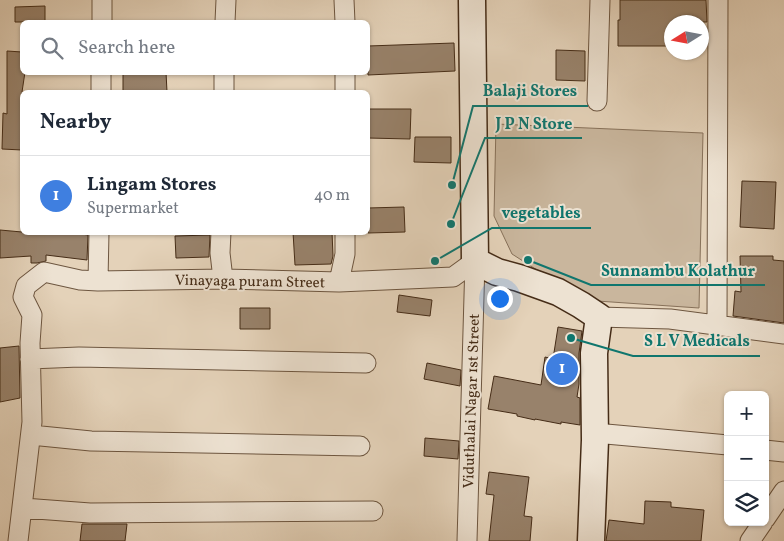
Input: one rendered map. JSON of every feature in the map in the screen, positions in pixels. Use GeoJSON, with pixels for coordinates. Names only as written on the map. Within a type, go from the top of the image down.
{"type":"FeatureCollection","features":[{"type":"Feature","properties":{"kind":"street"},"geometry":{"type":"LineString","coordinates":[[102,0],[102,20]]}},
{"type":"Feature","properties":{"kind":"street"},"geometry":{"type":"LineString","coordinates":[[225,20],[226,0]]}},
{"type":"Feature","properties":{"kind":"street"},"geometry":{"type":"LineString","coordinates":[[344,0],[344,20]]}},
{"type":"Feature","properties":{"kind":"street"},"geometry":{"type":"LineString","coordinates":[[472,0],[474,262],[497,272],[558,292],[581,304],[598,317],[670,319],[784,334]]}},
{"type":"Feature","properties":{"kind":"street"},"geometry":{"type":"LineString","coordinates":[[597,101],[600,0]]}},
{"type":"Feature","properties":{"kind":"street"},"geometry":{"type":"LineString","coordinates":[[717,324],[718,0]]}},
{"type":"Feature","properties":{"kind":"street"},"geometry":{"type":"LineString","coordinates":[[101,90],[102,75]]}},
{"type":"Feature","properties":{"kind":"street"},"geometry":{"type":"LineString","coordinates":[[224,75],[224,90]]}},
{"type":"Feature","properties":{"kind":"street"},"geometry":{"type":"LineString","coordinates":[[345,75],[345,90]]}},
{"type":"Feature","properties":{"kind":"street"},"geometry":{"type":"LineString","coordinates":[[98,281],[99,235]]}},
{"type":"Feature","properties":{"kind":"street"},"geometry":{"type":"LineString","coordinates":[[221,235],[220,253],[223,279]]}},
{"type":"Feature","properties":{"kind":"street"},"geometry":{"type":"LineString","coordinates":[[339,282],[345,254],[345,235]]}},
{"type":"Feature","properties":{"kind":"street","name":"Vinayaga puram Street"},"geometry":{"type":"LineString","coordinates":[[30,359],[32,315],[23,296],[26,286],[44,272],[80,280],[98,281],[223,279],[339,282],[453,277],[474,262]]}},
{"type":"Feature","properties":{"kind":"street","name":"Viduthalai Nagar 1st Street"},"geometry":{"type":"LineString","coordinates":[[467,541],[474,262]]}},
{"type":"Feature","properties":{"kind":"street"},"geometry":{"type":"LineString","coordinates":[[590,541],[595,433],[594,353],[598,317]]}},
{"type":"Feature","properties":{"kind":"street"},"geometry":{"type":"LineString","coordinates":[[18,541],[31,435],[30,359],[79,357],[366,363]]}},
{"type":"Feature","properties":{"kind":"street"},"geometry":{"type":"LineString","coordinates":[[595,433],[724,445]]}},
{"type":"Feature","properties":{"kind":"street"},"geometry":{"type":"LineString","coordinates":[[31,435],[91,441],[360,446]]}},
{"type":"Feature","properties":{"kind":"street"},"geometry":{"type":"LineString","coordinates":[[769,450],[784,452]]}},
{"type":"Feature","properties":{"kind":"street"},"geometry":{"type":"LineString","coordinates":[[22,508],[90,513],[373,511]]}},
{"type":"Feature","properties":{"kind":"street"},"geometry":{"type":"LineString","coordinates":[[750,541],[760,526]]}},
{"type":"Feature","properties":{"kind":"shaded area"},"geometry":{"type":"Polygon","coordinates":[[[496,124],[703,133],[699,308],[597,301],[548,277],[512,254],[494,216],[496,124]]]}},
{"type":"Feature","properties":{"kind":"building"},"geometry":{"type":"Polygon","coordinates":[[[620,0],[706,0],[707,15],[664,15],[664,46],[618,46],[618,20],[620,20],[620,0]]]}},
{"type":"Feature","properties":{"kind":"building"},"geometry":{"type":"Polygon","coordinates":[[[45,6],[45,20],[20,20],[20,22],[15,22],[15,7],[45,6]]]}},
{"type":"Feature","properties":{"kind":"building"},"geometry":{"type":"Polygon","coordinates":[[[454,43],[455,71],[370,75],[370,46],[454,43]]]}},
{"type":"Feature","properties":{"kind":"building"},"geometry":{"type":"Polygon","coordinates":[[[556,50],[585,51],[585,81],[556,80],[556,50]]]}},
{"type":"Feature","properties":{"kind":"building"},"geometry":{"type":"Polygon","coordinates":[[[7,51],[20,52],[20,75],[25,75],[22,90],[20,90],[20,150],[2,149],[3,113],[7,114],[7,51]]]}},
{"type":"Feature","properties":{"kind":"building"},"geometry":{"type":"Polygon","coordinates":[[[123,75],[166,75],[167,90],[123,90],[123,75]]]}},
{"type":"Feature","properties":{"kind":"building"},"geometry":{"type":"Polygon","coordinates":[[[370,109],[411,109],[410,139],[370,138],[370,109]]]}},
{"type":"Feature","properties":{"kind":"building"},"geometry":{"type":"Polygon","coordinates":[[[415,137],[451,137],[451,163],[414,162],[415,137]]]}},
{"type":"Feature","properties":{"kind":"building"},"geometry":{"type":"Polygon","coordinates":[[[742,181],[776,182],[774,229],[740,227],[742,181]]]}},
{"type":"Feature","properties":{"kind":"building"},"geometry":{"type":"Polygon","coordinates":[[[404,207],[405,232],[370,233],[370,208],[404,207]]]}},
{"type":"Feature","properties":{"kind":"building"},"geometry":{"type":"Polygon","coordinates":[[[0,230],[20,232],[20,235],[88,235],[87,260],[46,255],[46,261],[31,263],[31,256],[0,258],[0,230]]]}},
{"type":"Feature","properties":{"kind":"building"},"geometry":{"type":"Polygon","coordinates":[[[210,235],[209,257],[176,258],[175,236],[210,235]]]}},
{"type":"Feature","properties":{"kind":"building"},"geometry":{"type":"Polygon","coordinates":[[[293,235],[332,235],[333,256],[331,264],[295,265],[293,235]]]}},
{"type":"Feature","properties":{"kind":"building"},"geometry":{"type":"Polygon","coordinates":[[[740,256],[773,256],[773,260],[784,261],[784,323],[733,316],[735,291],[741,292],[740,256]]]}},
{"type":"Feature","properties":{"kind":"building"},"geometry":{"type":"Polygon","coordinates":[[[399,295],[432,300],[430,316],[397,312],[399,295]]]}},
{"type":"Feature","properties":{"kind":"building"},"geometry":{"type":"Polygon","coordinates":[[[240,308],[270,308],[270,329],[240,329],[240,308]]]}},
{"type":"Feature","properties":{"kind":"building"},"geometry":{"type":"Polygon","coordinates":[[[558,327],[582,331],[577,397],[580,398],[580,425],[535,420],[517,416],[517,414],[488,409],[494,376],[541,385],[545,357],[553,359],[558,327]]]}},
{"type":"Feature","properties":{"kind":"building"},"geometry":{"type":"Polygon","coordinates":[[[19,346],[20,398],[0,402],[0,348],[19,346]]]}},
{"type":"Feature","properties":{"kind":"building"},"geometry":{"type":"Polygon","coordinates":[[[427,363],[461,370],[460,386],[424,379],[427,363]]]}},
{"type":"Feature","properties":{"kind":"building"},"geometry":{"type":"Polygon","coordinates":[[[425,438],[459,441],[458,459],[424,456],[425,438]]]}},
{"type":"Feature","properties":{"kind":"building"},"geometry":{"type":"Polygon","coordinates":[[[489,472],[529,477],[524,516],[532,517],[530,541],[489,541],[494,495],[486,494],[489,472]]]}},
{"type":"Feature","properties":{"kind":"building"},"geometry":{"type":"Polygon","coordinates":[[[645,501],[671,502],[671,507],[704,510],[701,541],[606,541],[609,520],[644,524],[645,501]]]}},
{"type":"Feature","properties":{"kind":"building"},"geometry":{"type":"Polygon","coordinates":[[[82,524],[127,524],[125,541],[80,541],[82,524]]]}},
{"type":"Feature","properties":{"kind":"place","name":"Balaji Stores"},"geometry":{"type":"Point","coordinates":[452,185]}},
{"type":"Feature","properties":{"kind":"place","name":"J P N Store"},"geometry":{"type":"Point","coordinates":[451,224]}},
{"type":"Feature","properties":{"kind":"place","name":"Sunnambu Kolathur"},"geometry":{"type":"Point","coordinates":[528,260]}},
{"type":"Feature","properties":{"kind":"place","name":"vegetables"},"geometry":{"type":"Point","coordinates":[435,261]}},
{"type":"Feature","properties":{"kind":"place","name":"S L V Medicals"},"geometry":{"type":"Point","coordinates":[571,338]}},
{"type":"Feature","properties":{"kind":"place","name":"Lingam Stores"},"geometry":{"type":"Point","coordinates":[562,369]}}]}
